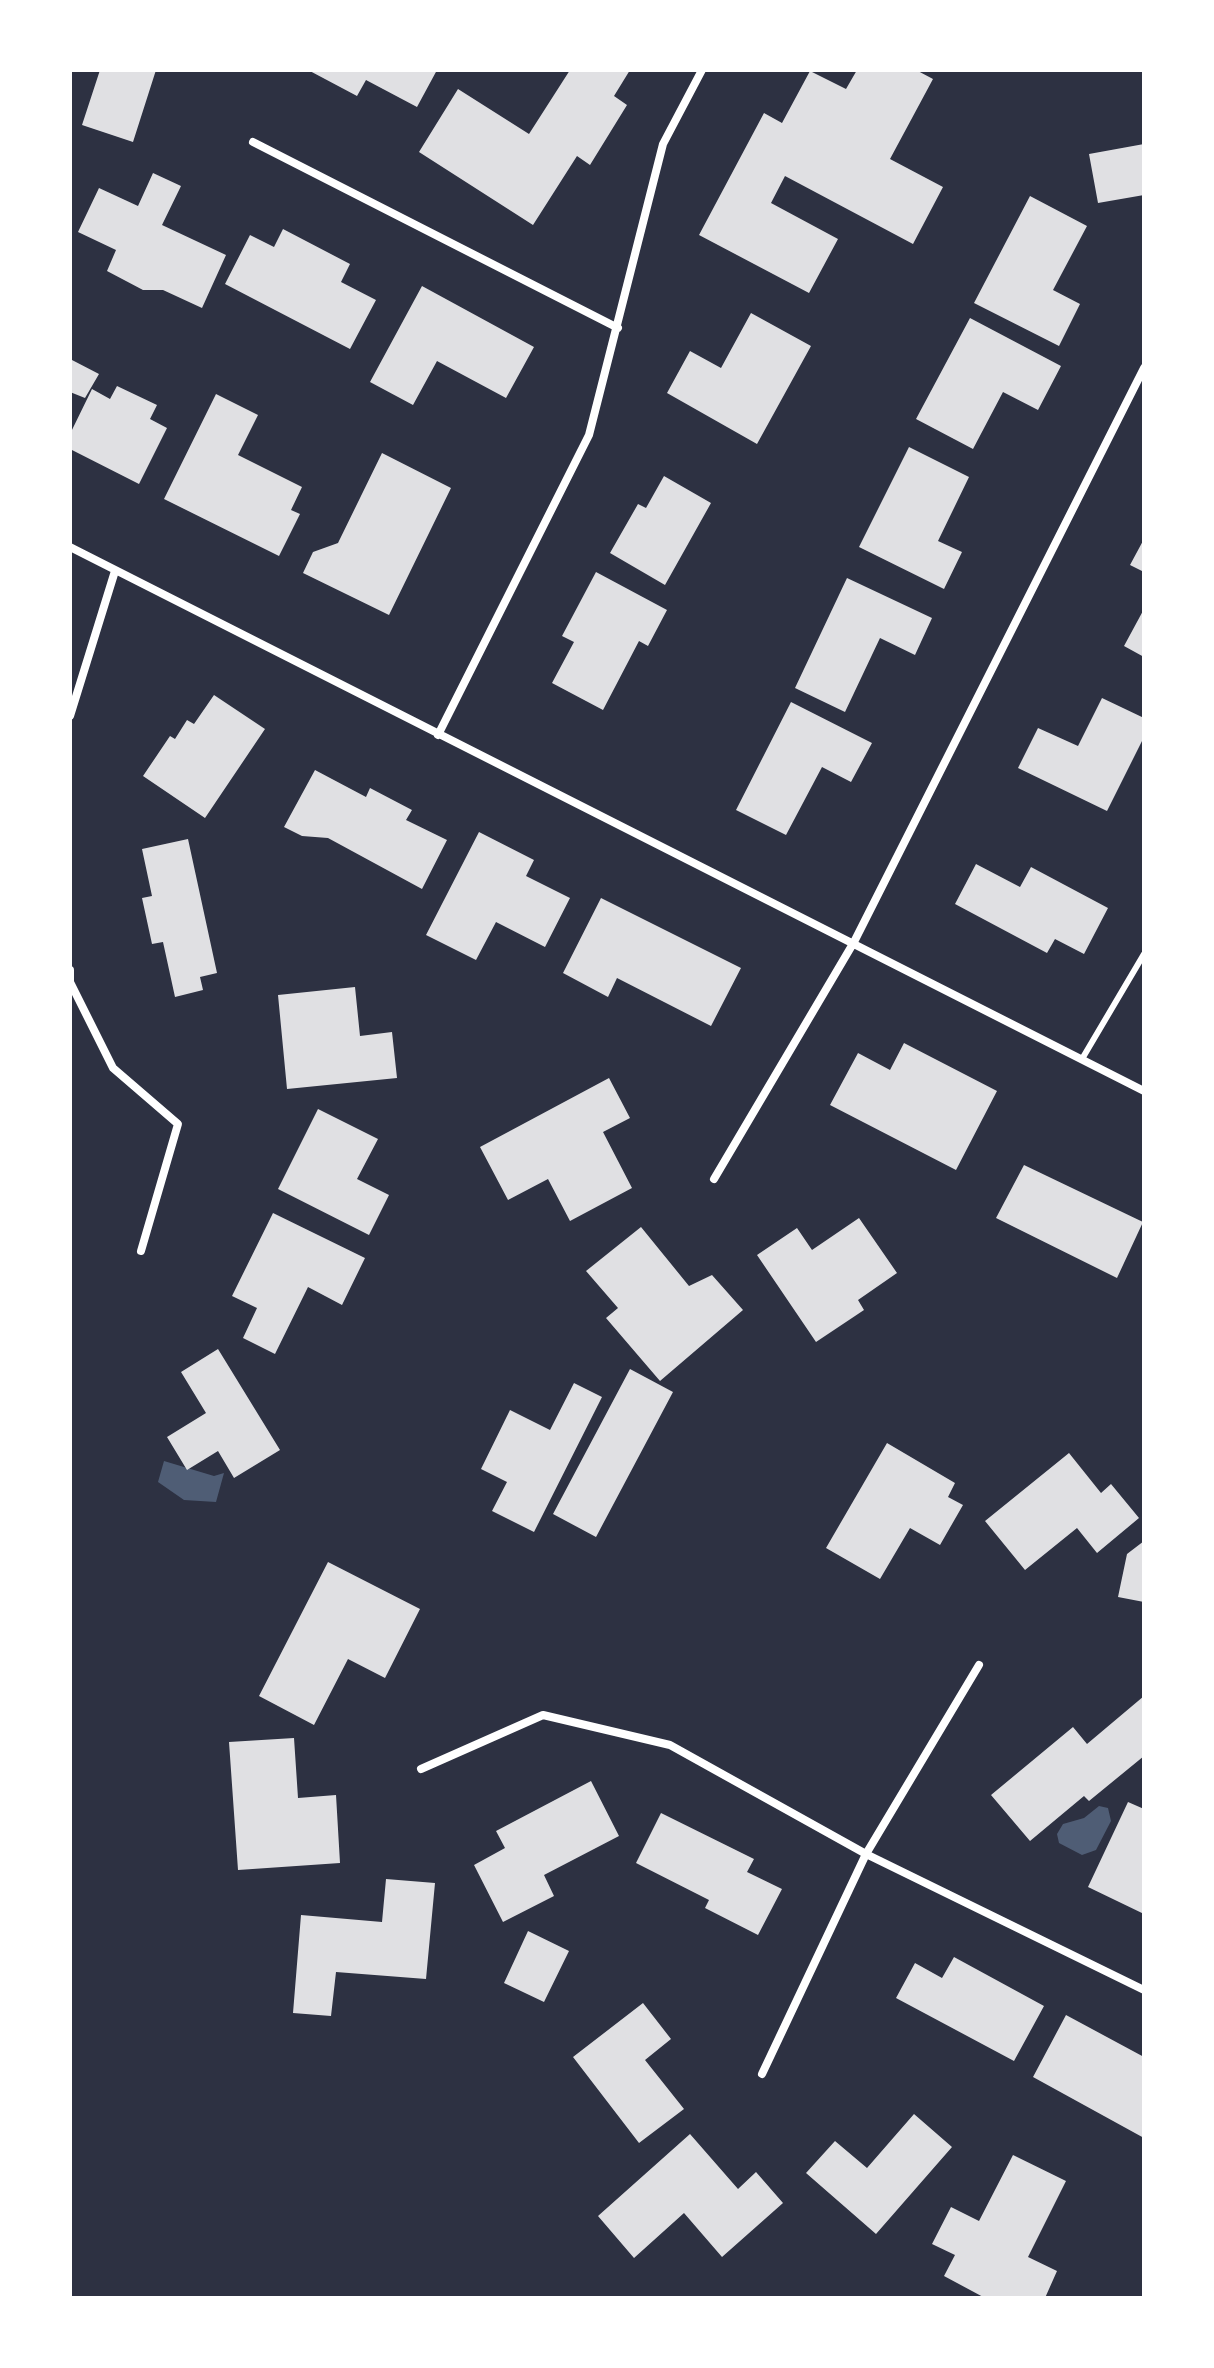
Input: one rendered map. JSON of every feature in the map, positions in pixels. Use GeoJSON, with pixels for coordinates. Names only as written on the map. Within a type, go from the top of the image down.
{"type":"FeatureCollection","features":[{"type":"Feature","properties":{"kind":"street"},"geometry":{"type":"LineString","coordinates":[[438,735],[589,435],[663,144],[702,70]]}},
{"type":"Feature","properties":{"kind":"street"},"geometry":{"type":"LineString","coordinates":[[253,142],[618,328]]}},
{"type":"Feature","properties":{"kind":"street"},"geometry":{"type":"LineString","coordinates":[[714,1179],[854,942],[1144,368]]}},
{"type":"Feature","properties":{"kind":"street"},"geometry":{"type":"LineString","coordinates":[[70,547],[1144,1091]]}},
{"type":"Feature","properties":{"kind":"street"},"geometry":{"type":"LineString","coordinates":[[70,716],[115,571]]}},
{"type":"Feature","properties":{"kind":"street"},"geometry":{"type":"LineString","coordinates":[[70,970],[70,982],[113,1068],[178,1124],[141,1251]]}},
{"type":"Feature","properties":{"kind":"street"},"geometry":{"type":"LineString","coordinates":[[762,2074],[866,1854],[979,1665]]}},
{"type":"Feature","properties":{"kind":"street"},"geometry":{"type":"LineString","coordinates":[[421,1769],[543,1715],[670,1745],[866,1854],[1144,1990]]}},
{"type":"Feature","properties":{"kind":"lane"},"geometry":{"type":"LineString","coordinates":[[1082,1059],[1144,954]]}},
{"type":"Feature","properties":{"kind":"water"},"geometry":{"type":"Polygon","coordinates":[[[164,1461],[214,1476],[224,1473],[216,1502],[184,1500],[158,1482],[164,1461]]]}},
{"type":"Feature","properties":{"kind":"water"},"geometry":{"type":"Polygon","coordinates":[[[1099,1806],[1108,1808],[1111,1821],[1096,1850],[1082,1855],[1059,1843],[1057,1834],[1063,1824],[1084,1818],[1099,1806]]]}},
{"type":"Feature","properties":{"kind":"building"},"geometry":{"type":"Polygon","coordinates":[[[100,70],[156,70],[133,142],[82,125],[100,70]]]}},
{"type":"Feature","properties":{"kind":"building"},"geometry":{"type":"Polygon","coordinates":[[[308,70],[437,70],[417,107],[366,80],[357,96],[308,70]]]}},
{"type":"Feature","properties":{"kind":"building"},"geometry":{"type":"Polygon","coordinates":[[[570,70],[630,70],[614,96],[627,105],[590,165],[577,156],[533,225],[419,152],[458,89],[529,134],[570,70]]]}},
{"type":"Feature","properties":{"kind":"building"},"geometry":{"type":"Polygon","coordinates":[[[857,70],[916,70],[933,79],[890,159],[943,187],[913,244],[785,176],[771,203],[838,239],[809,293],[699,235],[764,113],[782,123],[810,71],[846,89],[857,70]]]}},
{"type":"Feature","properties":{"kind":"building"},"geometry":{"type":"Polygon","coordinates":[[[1144,144],[1144,195],[1098,203],[1089,154],[1144,144]]]}},
{"type":"Feature","properties":{"kind":"building"},"geometry":{"type":"Polygon","coordinates":[[[153,173],[181,186],[162,225],[226,255],[202,308],[163,290],[143,290],[107,271],[116,250],[78,232],[99,188],[138,206],[153,173]]]}},
{"type":"Feature","properties":{"kind":"building"},"geometry":{"type":"Polygon","coordinates":[[[1030,196],[1087,226],[1053,290],[1080,304],[1059,346],[974,303],[1030,196]]]}},
{"type":"Feature","properties":{"kind":"building"},"geometry":{"type":"Polygon","coordinates":[[[283,229],[350,264],[341,282],[376,300],[350,349],[225,284],[250,235],[274,247],[283,229]]]}},
{"type":"Feature","properties":{"kind":"building"},"geometry":{"type":"Polygon","coordinates":[[[422,286],[534,347],[506,398],[437,361],[413,405],[370,382],[422,286]]]}},
{"type":"Feature","properties":{"kind":"building"},"geometry":{"type":"Polygon","coordinates":[[[751,313],[811,346],[757,444],[667,393],[690,351],[721,368],[751,313]]]}},
{"type":"Feature","properties":{"kind":"building"},"geometry":{"type":"Polygon","coordinates":[[[970,318],[1061,366],[1038,410],[1003,392],[973,449],[916,419],[970,318]]]}},
{"type":"Feature","properties":{"kind":"building"},"geometry":{"type":"Polygon","coordinates":[[[72,360],[99,374],[85,398],[70,392],[72,360]]]}},
{"type":"Feature","properties":{"kind":"building"},"geometry":{"type":"Polygon","coordinates":[[[117,386],[157,405],[150,419],[167,428],[139,484],[70,449],[70,434],[92,389],[110,399],[117,386]]]}},
{"type":"Feature","properties":{"kind":"building"},"geometry":{"type":"Polygon","coordinates":[[[216,394],[258,415],[238,455],[302,487],[291,510],[300,514],[279,556],[164,499],[216,394]]]}},
{"type":"Feature","properties":{"kind":"building"},"geometry":{"type":"Polygon","coordinates":[[[909,447],[969,477],[938,541],[962,552],[944,589],[859,547],[909,447]]]}},
{"type":"Feature","properties":{"kind":"building"},"geometry":{"type":"Polygon","coordinates":[[[382,453],[451,488],[389,615],[303,573],[313,552],[338,543],[382,453]]]}},
{"type":"Feature","properties":{"kind":"building"},"geometry":{"type":"Polygon","coordinates":[[[664,476],[711,503],[665,585],[610,553],[638,504],[646,508],[664,476]]]}},
{"type":"Feature","properties":{"kind":"building"},"geometry":{"type":"Polygon","coordinates":[[[1144,539],[1144,572],[1130,565],[1144,539]]]}},
{"type":"Feature","properties":{"kind":"building"},"geometry":{"type":"Polygon","coordinates":[[[596,572],[667,610],[648,646],[639,641],[603,710],[552,683],[574,642],[562,636],[596,572]]]}},
{"type":"Feature","properties":{"kind":"building"},"geometry":{"type":"Polygon","coordinates":[[[847,578],[932,618],[915,655],[880,638],[845,712],[795,688],[847,578]]]}},
{"type":"Feature","properties":{"kind":"building"},"geometry":{"type":"Polygon","coordinates":[[[1144,609],[1144,657],[1124,646],[1144,609]]]}},
{"type":"Feature","properties":{"kind":"building"},"geometry":{"type":"Polygon","coordinates":[[[214,695],[265,729],[205,818],[143,776],[170,736],[175,739],[187,720],[194,724],[214,695]]]}},
{"type":"Feature","properties":{"kind":"building"},"geometry":{"type":"Polygon","coordinates":[[[1102,698],[1144,718],[1144,737],[1107,811],[1018,768],[1038,728],[1078,746],[1102,698]]]}},
{"type":"Feature","properties":{"kind":"building"},"geometry":{"type":"Polygon","coordinates":[[[791,702],[872,743],[851,782],[822,767],[786,835],[736,810],[791,702]]]}},
{"type":"Feature","properties":{"kind":"building"},"geometry":{"type":"Polygon","coordinates":[[[315,770],[366,797],[370,788],[412,810],[406,820],[447,840],[422,889],[328,838],[302,836],[284,827],[315,770]]]}},
{"type":"Feature","properties":{"kind":"building"},"geometry":{"type":"Polygon","coordinates":[[[479,832],[534,860],[526,876],[570,898],[545,947],[496,922],[476,960],[426,935],[479,832]]]}},
{"type":"Feature","properties":{"kind":"building"},"geometry":{"type":"Polygon","coordinates":[[[188,839],[217,973],[200,977],[203,990],[175,997],[163,942],[152,944],[142,898],[152,896],[142,849],[188,839]]]}},
{"type":"Feature","properties":{"kind":"building"},"geometry":{"type":"Polygon","coordinates":[[[976,864],[1020,887],[1031,867],[1108,908],[1084,954],[1055,939],[1047,953],[955,904],[976,864]]]}},
{"type":"Feature","properties":{"kind":"building"},"geometry":{"type":"Polygon","coordinates":[[[601,898],[741,968],[711,1026],[617,978],[608,997],[563,973],[601,898]]]}},
{"type":"Feature","properties":{"kind":"building"},"geometry":{"type":"Polygon","coordinates":[[[355,987],[360,1036],[392,1032],[397,1078],[287,1089],[278,995],[355,987]]]}},
{"type":"Feature","properties":{"kind":"building"},"geometry":{"type":"Polygon","coordinates":[[[904,1043],[997,1091],[956,1170],[830,1105],[858,1053],[890,1070],[904,1043]]]}},
{"type":"Feature","properties":{"kind":"building"},"geometry":{"type":"Polygon","coordinates":[[[609,1078],[630,1118],[603,1132],[632,1188],[570,1221],[548,1179],[508,1200],[480,1147],[609,1078]]]}},
{"type":"Feature","properties":{"kind":"building"},"geometry":{"type":"Polygon","coordinates":[[[318,1109],[378,1139],[357,1179],[389,1195],[369,1235],[278,1189],[318,1109]]]}},
{"type":"Feature","properties":{"kind":"building"},"geometry":{"type":"Polygon","coordinates":[[[1024,1165],[1143,1222],[1117,1278],[996,1218],[1024,1165]]]}},
{"type":"Feature","properties":{"kind":"building"},"geometry":{"type":"Polygon","coordinates":[[[273,1213],[365,1258],[342,1305],[308,1287],[275,1354],[243,1338],[257,1308],[232,1296],[273,1213]]]}},
{"type":"Feature","properties":{"kind":"building"},"geometry":{"type":"Polygon","coordinates":[[[859,1218],[897,1273],[858,1300],[864,1310],[816,1342],[757,1255],[797,1228],[812,1250],[859,1218]]]}},
{"type":"Feature","properties":{"kind":"building"},"geometry":{"type":"Polygon","coordinates":[[[641,1227],[689,1286],[712,1275],[743,1310],[660,1381],[606,1318],[618,1308],[586,1271],[641,1227]]]}},
{"type":"Feature","properties":{"kind":"building"},"geometry":{"type":"Polygon","coordinates":[[[218,1349],[280,1450],[234,1478],[218,1451],[187,1470],[167,1437],[206,1413],[181,1372],[218,1349]]]}},
{"type":"Feature","properties":{"kind":"building"},"geometry":{"type":"Polygon","coordinates":[[[630,1369],[673,1392],[596,1537],[553,1514],[630,1369]]]}},
{"type":"Feature","properties":{"kind":"building"},"geometry":{"type":"Polygon","coordinates":[[[574,1383],[602,1397],[534,1532],[492,1511],[507,1482],[481,1469],[510,1410],[550,1430],[574,1383]]]}},
{"type":"Feature","properties":{"kind":"building"},"geometry":{"type":"Polygon","coordinates":[[[887,1443],[955,1483],[948,1497],[963,1505],[940,1545],[910,1528],[880,1579],[826,1548],[887,1443]]]}},
{"type":"Feature","properties":{"kind":"building"},"geometry":{"type":"Polygon","coordinates":[[[1069,1453],[1101,1493],[1111,1484],[1139,1518],[1097,1553],[1077,1528],[1025,1570],[985,1521],[1069,1453]]]}},
{"type":"Feature","properties":{"kind":"building"},"geometry":{"type":"Polygon","coordinates":[[[1144,1541],[1144,1602],[1118,1597],[1127,1554],[1144,1541]]]}},
{"type":"Feature","properties":{"kind":"building"},"geometry":{"type":"Polygon","coordinates":[[[328,1562],[420,1609],[385,1678],[348,1659],[314,1725],[259,1696],[328,1562]]]}},
{"type":"Feature","properties":{"kind":"building"},"geometry":{"type":"Polygon","coordinates":[[[1144,1696],[1144,1756],[1089,1801],[1084,1796],[1030,1841],[991,1795],[1073,1727],[1087,1744],[1144,1696]]]}},
{"type":"Feature","properties":{"kind":"building"},"geometry":{"type":"Polygon","coordinates":[[[294,1738],[298,1798],[336,1795],[340,1863],[238,1870],[229,1742],[294,1738]]]}},
{"type":"Feature","properties":{"kind":"building"},"geometry":{"type":"Polygon","coordinates":[[[591,1781],[619,1836],[544,1875],[554,1896],[503,1922],[474,1865],[505,1848],[496,1831],[591,1781]]]}},
{"type":"Feature","properties":{"kind":"building"},"geometry":{"type":"Polygon","coordinates":[[[1128,1802],[1144,1809],[1144,1914],[1088,1887],[1128,1802]]]}},
{"type":"Feature","properties":{"kind":"building"},"geometry":{"type":"Polygon","coordinates":[[[661,1813],[754,1859],[747,1872],[782,1889],[758,1935],[705,1908],[709,1900],[636,1863],[661,1813]]]}},
{"type":"Feature","properties":{"kind":"building"},"geometry":{"type":"Polygon","coordinates":[[[386,1879],[435,1883],[426,1979],[336,1972],[331,2016],[293,2013],[301,1915],[382,1922],[386,1879]]]}},
{"type":"Feature","properties":{"kind":"building"},"geometry":{"type":"Polygon","coordinates":[[[528,1931],[569,1951],[544,2002],[504,1983],[528,1931]]]}},
{"type":"Feature","properties":{"kind":"building"},"geometry":{"type":"Polygon","coordinates":[[[954,1957],[1044,2006],[1014,2061],[896,1998],[915,1963],[942,1978],[954,1957]]]}},
{"type":"Feature","properties":{"kind":"building"},"geometry":{"type":"Polygon","coordinates":[[[643,2003],[671,2039],[645,2060],[684,2109],[639,2143],[573,2057],[643,2003]]]}},
{"type":"Feature","properties":{"kind":"building"},"geometry":{"type":"Polygon","coordinates":[[[1066,2015],[1144,2057],[1144,2138],[1033,2077],[1066,2015]]]}},
{"type":"Feature","properties":{"kind":"building"},"geometry":{"type":"Polygon","coordinates":[[[914,2114],[952,2147],[876,2234],[806,2173],[835,2141],[867,2168],[914,2114]]]}},
{"type":"Feature","properties":{"kind":"building"},"geometry":{"type":"Polygon","coordinates":[[[690,2134],[738,2189],[756,2172],[783,2203],[722,2257],[684,2213],[634,2258],[598,2216],[690,2134]]]}},
{"type":"Feature","properties":{"kind":"building"},"geometry":{"type":"Polygon","coordinates":[[[1013,2155],[1066,2181],[1028,2257],[1057,2271],[1045,2298],[985,2298],[944,2276],[955,2255],[932,2244],[951,2207],[979,2221],[1013,2155]]]}}]}
